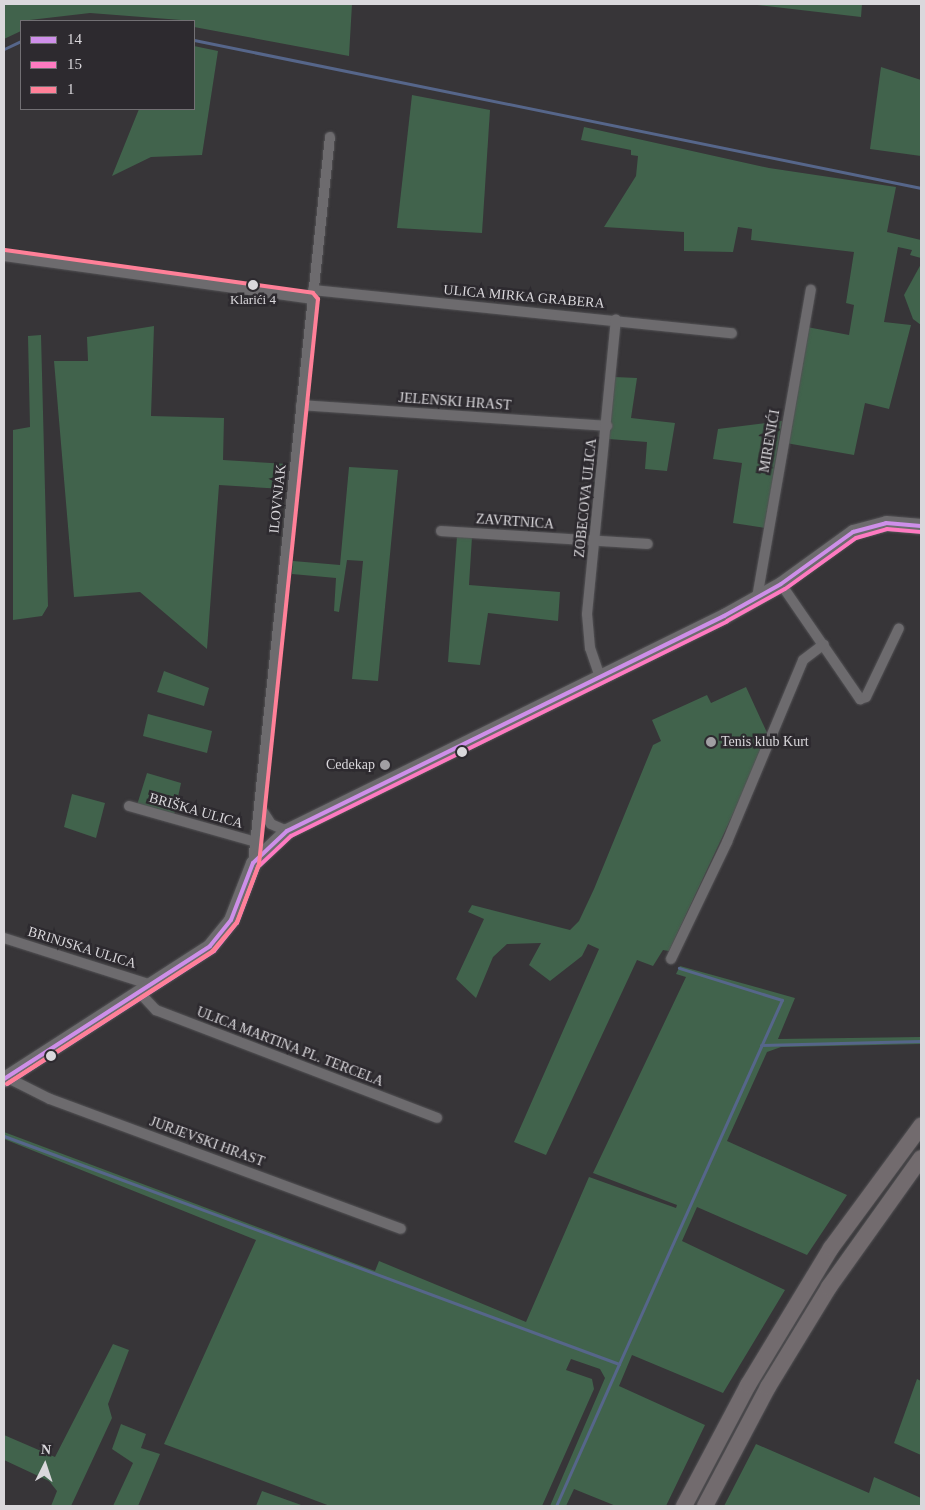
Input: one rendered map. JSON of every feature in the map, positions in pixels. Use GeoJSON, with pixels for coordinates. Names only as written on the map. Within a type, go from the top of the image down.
{"type":"FeatureCollection","features":[{"type":"Feature","properties":{"kind":"main road"},"geometry":{"type":"LineString","coordinates":[[5,1078],[145,989],[223,932],[253,862],[287,832],[757,598],[781,584],[854,532],[886,523],[921,526]]}},
{"type":"Feature","properties":{"kind":"main road"},"geometry":{"type":"LineString","coordinates":[[684,1506],[748,1385],[831,1248],[921,1126]]}},
{"type":"Feature","properties":{"kind":"main road"},"geometry":{"type":"LineString","coordinates":[[705,1506],[768,1387],[829,1287],[921,1158]]}},
{"type":"Feature","properties":{"kind":"street","name":"ILOVNJAK"},"geometry":{"type":"LineString","coordinates":[[253,862],[330,137]]}},
{"type":"Feature","properties":{"kind":"street","name":"ULICA MIRKA GRABERA"},"geometry":{"type":"LineString","coordinates":[[4,256],[312,295],[616,319],[732,333]]}},
{"type":"Feature","properties":{"kind":"street","name":"MIRENIĆI"},"geometry":{"type":"LineString","coordinates":[[757,598],[810,290]]}},
{"type":"Feature","properties":{"kind":"street","name":"ZOBECOVA ULICA"},"geometry":{"type":"LineString","coordinates":[[600,677],[587,624],[616,319]]}},
{"type":"Feature","properties":{"kind":"street","name":"JELENSKI HRAST"},"geometry":{"type":"LineString","coordinates":[[301,405],[607,426]]}},
{"type":"Feature","properties":{"kind":"street","name":"ZAVRTNICA"},"geometry":{"type":"LineString","coordinates":[[441,531],[648,544]]}},
{"type":"Feature","properties":{"kind":"street"},"geometry":{"type":"LineString","coordinates":[[781,584],[864,699],[899,628]]}},
{"type":"Feature","properties":{"kind":"street"},"geometry":{"type":"LineString","coordinates":[[671,959],[727,842],[803,660],[824,644]]}},
{"type":"Feature","properties":{"kind":"street","name":"BRIŠKA ULICA"},"geometry":{"type":"LineString","coordinates":[[128,806],[256,842]]}},
{"type":"Feature","properties":{"kind":"street"},"geometry":{"type":"LineString","coordinates":[[260,807],[271,824],[287,832]]}},
{"type":"Feature","properties":{"kind":"street","name":"BRINJSKA ULICA"},"geometry":{"type":"LineString","coordinates":[[4,938],[145,989]]}},
{"type":"Feature","properties":{"kind":"street","name":"ULICA MARTINA PL. TERCELA"},"geometry":{"type":"LineString","coordinates":[[145,989],[156,1010],[437,1118]]}},
{"type":"Feature","properties":{"kind":"street","name":"JURJEVSKI HRAST"},"geometry":{"type":"LineString","coordinates":[[5,1078],[50,1099],[401,1229]]}},
{"type":"Feature","properties":{"kind":"green space"},"geometry":{"type":"Polygon","coordinates":[[[4,4],[352,4],[349,56],[195,27],[195,20],[90,13],[20,20],[20,31],[4,39],[4,4]]]}},
{"type":"Feature","properties":{"kind":"green space"},"geometry":{"type":"Polygon","coordinates":[[[748,4],[862,4],[861,17],[748,4]]]}},
{"type":"Feature","properties":{"kind":"green space"},"geometry":{"type":"Polygon","coordinates":[[[195,46],[218,51],[202,155],[151,157],[112,176],[139,110],[195,110],[195,46]]]}},
{"type":"Feature","properties":{"kind":"green space"},"geometry":{"type":"Polygon","coordinates":[[[881,67],[921,80],[921,156],[870,149],[881,67]]]}},
{"type":"Feature","properties":{"kind":"green space"},"geometry":{"type":"Polygon","coordinates":[[[412,95],[490,110],[482,233],[397,228],[412,95]]]}},
{"type":"Feature","properties":{"kind":"green space"},"geometry":{"type":"Polygon","coordinates":[[[584,127],[769,168],[896,187],[887,232],[921,240],[921,258],[910,255],[912,250],[898,247],[884,322],[911,325],[889,409],[865,403],[854,455],[786,443],[807,327],[849,335],[854,305],[846,303],[854,252],[751,240],[752,229],[738,227],[733,252],[684,251],[684,232],[604,227],[636,176],[638,156],[631,155],[631,150],[581,140],[584,127]]]}},
{"type":"Feature","properties":{"kind":"green space"},"geometry":{"type":"Polygon","coordinates":[[[921,264],[921,325],[913,319],[904,295],[921,264]]]}},
{"type":"Feature","properties":{"kind":"green space"},"geometry":{"type":"Polygon","coordinates":[[[154,326],[151,416],[224,418],[223,460],[287,464],[284,489],[219,485],[207,649],[140,592],[74,597],[54,361],[88,361],[87,337],[154,326]]]}},
{"type":"Feature","properties":{"kind":"green space"},"geometry":{"type":"Polygon","coordinates":[[[41,335],[48,606],[42,616],[13,620],[13,430],[30,427],[28,336],[41,335]]]}},
{"type":"Feature","properties":{"kind":"green space"},"geometry":{"type":"Polygon","coordinates":[[[615,377],[637,378],[631,418],[675,423],[667,471],[645,469],[647,442],[609,439],[615,377]]]}},
{"type":"Feature","properties":{"kind":"green space"},"geometry":{"type":"Polygon","coordinates":[[[782,421],[765,528],[733,523],[742,463],[713,459],[718,429],[782,421]]]}},
{"type":"Feature","properties":{"kind":"green space"},"geometry":{"type":"Polygon","coordinates":[[[349,467],[398,470],[378,681],[352,679],[363,561],[347,560],[339,612],[334,611],[336,578],[292,574],[293,561],[340,565],[349,467]]]}},
{"type":"Feature","properties":{"kind":"green space"},"geometry":{"type":"Polygon","coordinates":[[[457,536],[472,537],[469,585],[560,592],[558,621],[488,613],[480,665],[448,662],[457,536]]]}},
{"type":"Feature","properties":{"kind":"green space"},"geometry":{"type":"Polygon","coordinates":[[[164,671],[209,688],[204,706],[157,692],[164,671]]]}},
{"type":"Feature","properties":{"kind":"green space"},"geometry":{"type":"Polygon","coordinates":[[[746,687],[769,737],[669,951],[663,950],[653,966],[637,960],[546,1155],[514,1142],[599,949],[588,944],[582,956],[550,981],[529,965],[541,943],[507,944],[493,957],[476,998],[456,979],[484,919],[468,912],[472,905],[570,930],[579,921],[594,889],[653,745],[661,741],[652,720],[707,695],[711,703],[746,687]]]}},
{"type":"Feature","properties":{"kind":"green space"},"geometry":{"type":"Polygon","coordinates":[[[148,714],[212,731],[207,753],[143,736],[148,714]]]}},
{"type":"Feature","properties":{"kind":"green space"},"geometry":{"type":"Polygon","coordinates":[[[147,773],[181,783],[174,815],[137,805],[147,773]]]}},
{"type":"Feature","properties":{"kind":"green space"},"geometry":{"type":"Polygon","coordinates":[[[72,794],[105,803],[96,838],[64,827],[72,794]]]}},
{"type":"Feature","properties":{"kind":"green space"},"geometry":{"type":"Polygon","coordinates":[[[680,966],[795,998],[778,1039],[921,1037],[921,1044],[781,1047],[767,1052],[727,1141],[847,1195],[807,1255],[697,1207],[682,1241],[785,1290],[723,1393],[632,1355],[619,1386],[705,1425],[666,1506],[616,1506],[574,1489],[566,1506],[550,1506],[605,1378],[600,1369],[571,1359],[566,1370],[592,1379],[594,1389],[542,1506],[330,1506],[164,1444],[256,1240],[4,1139],[4,1132],[375,1271],[379,1261],[526,1322],[589,1177],[676,1208],[677,1205],[593,1173],[686,977],[676,974],[680,966]]]}},
{"type":"Feature","properties":{"kind":"green space"},"geometry":{"type":"Polygon","coordinates":[[[113,1344],[129,1350],[108,1404],[112,1418],[71,1506],[51,1506],[57,1491],[49,1481],[4,1460],[4,1435],[55,1457],[113,1344]]]}},
{"type":"Feature","properties":{"kind":"green space"},"geometry":{"type":"Polygon","coordinates":[[[917,1379],[921,1381],[921,1455],[894,1443],[917,1379]]]}},
{"type":"Feature","properties":{"kind":"green space"},"geometry":{"type":"Polygon","coordinates":[[[121,1424],[146,1434],[141,1448],[160,1454],[138,1506],[113,1506],[133,1463],[112,1449],[121,1424]]]}},
{"type":"Feature","properties":{"kind":"green space"},"geometry":{"type":"Polygon","coordinates":[[[756,1444],[869,1493],[874,1477],[921,1498],[921,1506],[724,1506],[756,1444]]]}},
{"type":"Feature","properties":{"kind":"green space"},"geometry":{"type":"Polygon","coordinates":[[[262,1491],[304,1506],[256,1506],[262,1491]]]}},
{"type":"Feature","properties":{"kind":"waterway"},"geometry":{"type":"LineString","coordinates":[[195,40],[921,188]]}},
{"type":"Feature","properties":{"kind":"waterway"},"geometry":{"type":"LineString","coordinates":[[4,49],[20,41]]}},
{"type":"Feature","properties":{"kind":"waterway"},"geometry":{"type":"LineString","coordinates":[[4,1136],[619,1364],[782,1000],[679,968]]}},
{"type":"Feature","properties":{"kind":"waterway"},"geometry":{"type":"LineString","coordinates":[[761,1045],[921,1041]]}},
{"type":"Feature","properties":{"kind":"waterway"},"geometry":{"type":"LineString","coordinates":[[556,1506],[619,1364]]}},
{"type":"Feature","properties":{"kind":"transit line","name":"1"},"geometry":{"type":"LineString","coordinates":[[5,250],[313,293],[318,299],[259,864],[237,922],[213,951],[7,1084]]}},
{"type":"Feature","properties":{"kind":"transit line","name":"14"},"geometry":{"type":"LineString","coordinates":[[4,1079],[210,946],[231,920],[253,863],[287,831],[724,616],[781,584],[853,532],[886,523],[921,526]]}},
{"type":"Feature","properties":{"kind":"transit line","name":"15"},"geometry":{"type":"LineString","coordinates":[[7,1084],[214,951],[237,923],[258,867],[291,836],[727,621],[785,589],[856,538],[887,529],[920,532]]}},
{"type":"Feature","properties":{"kind":"place","name":"Klarići 4"},"geometry":{"type":"Point","coordinates":[253,285]}},
{"type":"Feature","properties":{"kind":"place","name":"Tenis klub Kurt"},"geometry":{"type":"Point","coordinates":[711,742]}},
{"type":"Feature","properties":{"kind":"place","name":"Cedekap"},"geometry":{"type":"Point","coordinates":[385,765]}}]}
